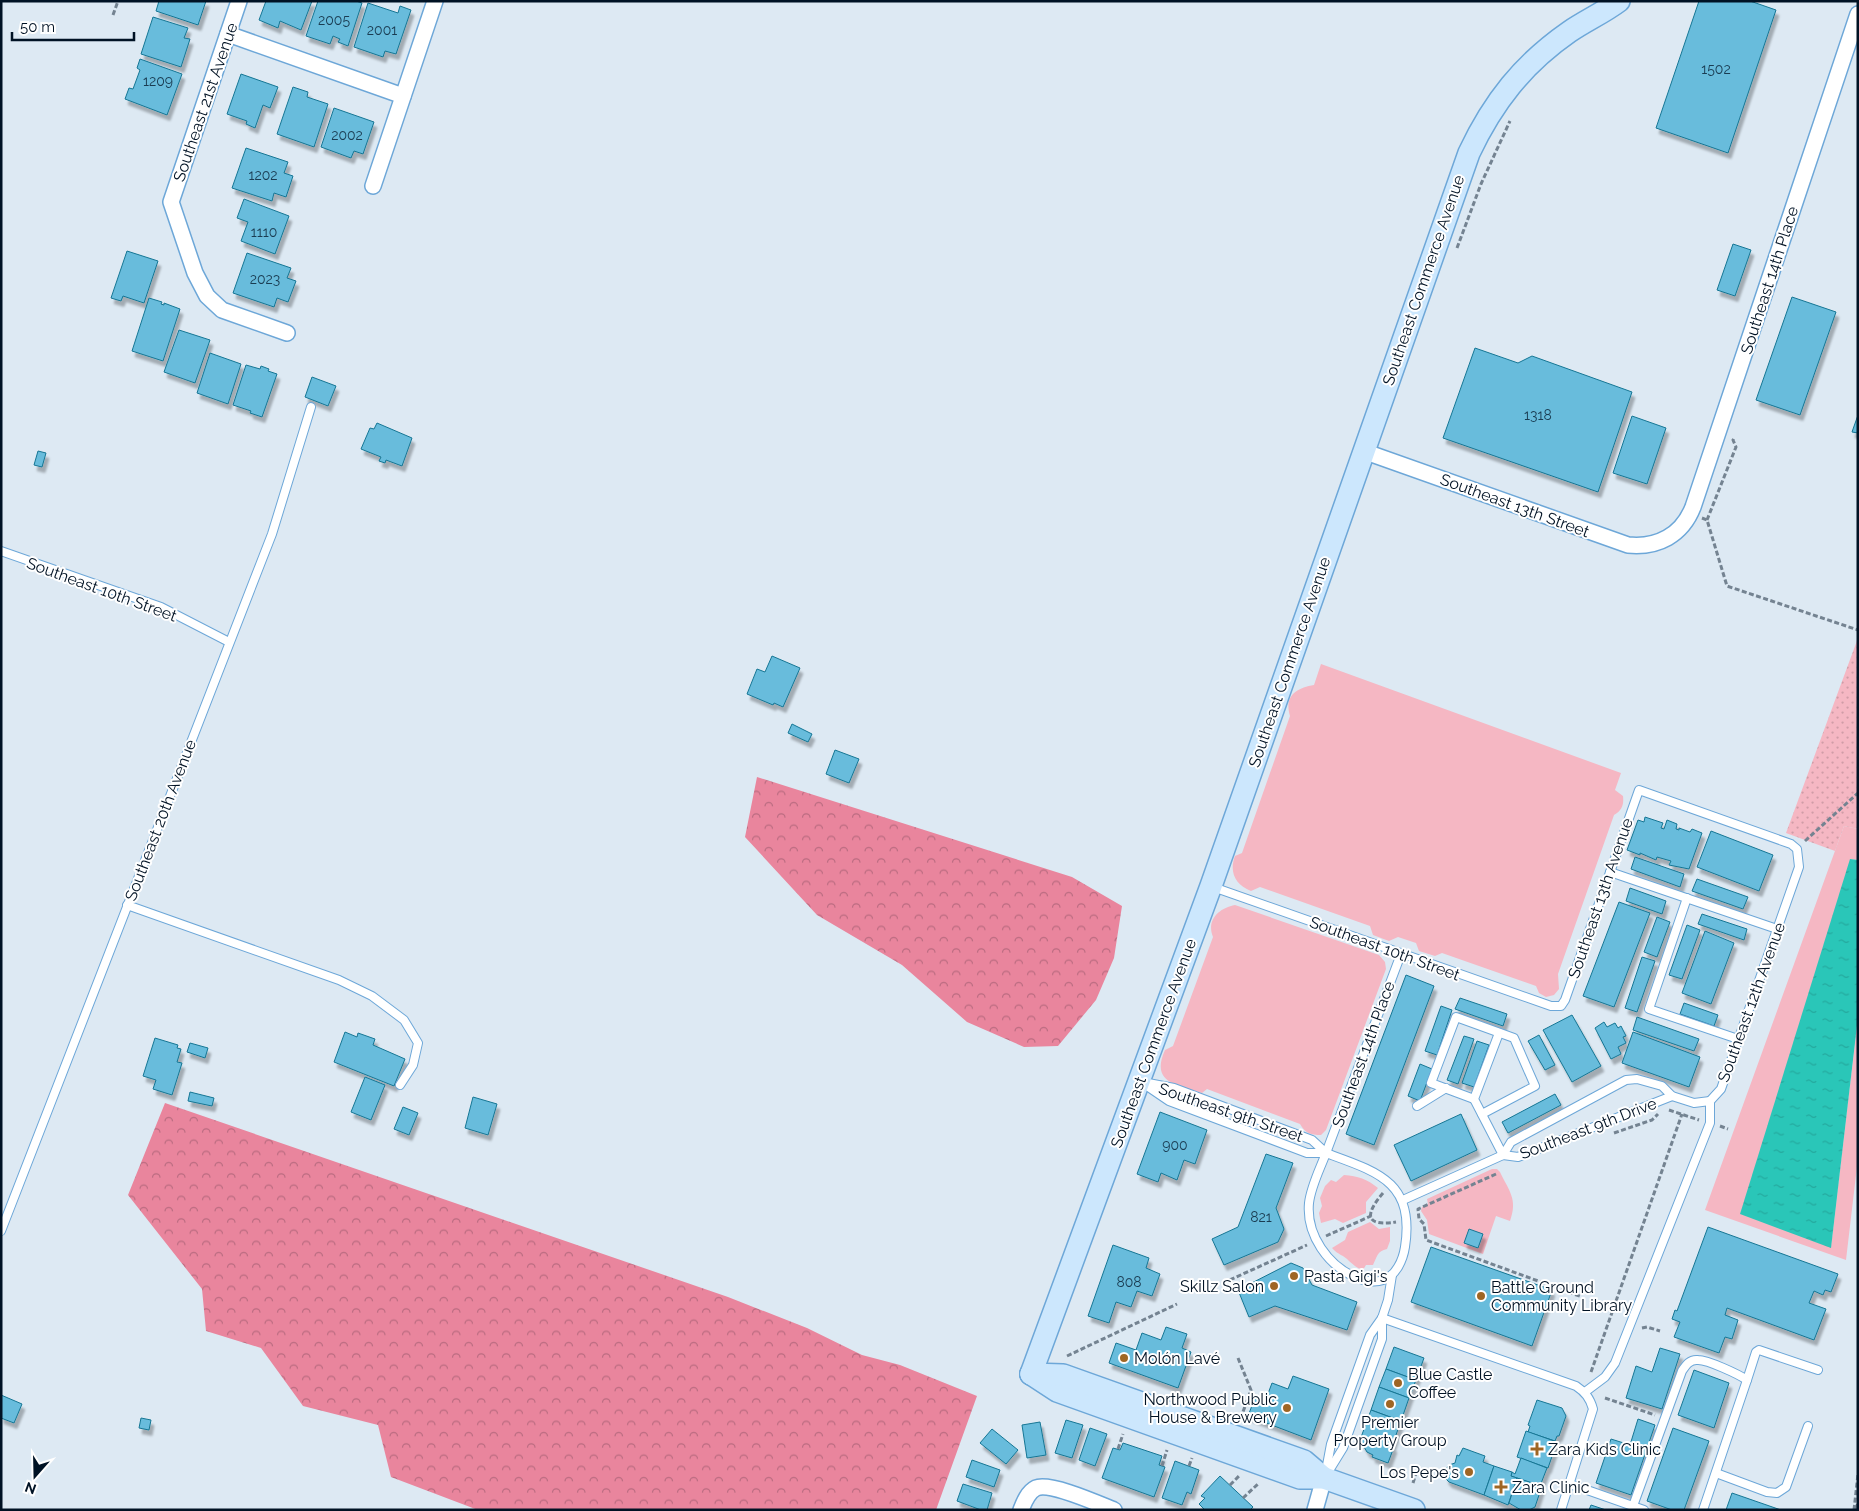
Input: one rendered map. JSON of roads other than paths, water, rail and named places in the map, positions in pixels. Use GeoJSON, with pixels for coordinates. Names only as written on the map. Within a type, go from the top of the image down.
{"type":"FeatureCollection","features":[{"type":"Feature","properties":{"kind":"street","name":"Southeast 21st Avenue"},"geometry":{"type":"LineString","coordinates":[[239,1],[171,202],[195,273],[207,296],[222,310],[287,333]]}},
{"type":"Feature","properties":{"kind":"street"},"geometry":{"type":"LineString","coordinates":[[373,186],[436,1]]}},
{"type":"Feature","properties":{"kind":"street","name":"Southeast Commerce Avenue"},"geometry":{"type":"LineString","coordinates":[[1324,1478],[1304,1461],[1063,1375],[1031,1374],[1211,886],[1459,176],[1483,124],[1499,98],[1534,59],[1567,33],[1618,1]]}},
{"type":"Feature","properties":{"kind":"street","name":"Southeast 14th Place"},"geometry":{"type":"LineString","coordinates":[[1668,538],[1684,525],[1691,513],[1858,14]]}},
{"type":"Feature","properties":{"kind":"street"},"geometry":{"type":"LineString","coordinates":[[228,34],[404,96]]}},
{"type":"Feature","properties":{"kind":"street","name":"Southeast 13th Street"},"geometry":{"type":"LineString","coordinates":[[1363,451],[1621,543],[1642,546],[1655,544],[1668,538]]}},
{"type":"Feature","properties":{"kind":"street"},"geometry":{"type":"LineString","coordinates":[[1314,1510],[1324,1478],[1414,1510]]}},
{"type":"Feature","properties":{"kind":"street"},"geometry":{"type":"LineString","coordinates":[[1021,1510],[1025,1500],[1035,1488],[1041,1487],[1055,1489],[1114,1510]]}},
{"type":"Feature","properties":{"kind":"lane","name":"Southeast 20th Avenue"},"geometry":{"type":"LineString","coordinates":[[1,1231],[272,534],[312,407]]}},
{"type":"Feature","properties":{"kind":"lane","name":"Southeast 10th Street"},"geometry":{"type":"LineString","coordinates":[[1,552],[160,607],[229,642]]}},
{"type":"Feature","properties":{"kind":"lane","name":"Southeast 12th Avenue"},"geometry":{"type":"LineString","coordinates":[[1585,1392],[1605,1377],[1615,1363],[1711,1120],[1710,1101],[1721,1089],[1799,867],[1797,849],[1791,844],[1639,790]]}},
{"type":"Feature","properties":{"kind":"lane","name":"Southeast 13th Avenue"},"geometry":{"type":"LineString","coordinates":[[1560,1006],[1565,1000],[1639,790]]}},
{"type":"Feature","properties":{"kind":"lane"},"geometry":{"type":"LineString","coordinates":[[1610,872],[1777,929]]}},
{"type":"Feature","properties":{"kind":"lane","name":"Southeast 10th Street"},"geometry":{"type":"LineString","coordinates":[[1211,886],[1551,1006],[1560,1006]]}},
{"type":"Feature","properties":{"kind":"lane"},"geometry":{"type":"LineString","coordinates":[[1687,898],[1649,1009],[1738,1039]]}},
{"type":"Feature","properties":{"kind":"lane"},"geometry":{"type":"LineString","coordinates":[[127,905],[339,980],[372,996],[404,1020],[418,1043],[413,1065],[400,1085]]}},
{"type":"Feature","properties":{"kind":"lane","name":"Southeast 14th Place"},"geometry":{"type":"LineString","coordinates":[[1326,1153],[1400,954]]}},
{"type":"Feature","properties":{"kind":"lane"},"geometry":{"type":"LineString","coordinates":[[1482,1114],[1535,1086],[1514,1038],[1456,1017],[1431,1083],[1474,1099],[1503,1155]]}},
{"type":"Feature","properties":{"kind":"lane"},"geometry":{"type":"LineString","coordinates":[[1474,1099],[1499,1033]]}},
{"type":"Feature","properties":{"kind":"lane","name":"Southeast 9th Drive"},"geometry":{"type":"LineString","coordinates":[[1503,1155],[1511,1142],[1626,1080],[1637,1079],[1662,1086],[1672,1096],[1694,1103],[1710,1101]]}},
{"type":"Feature","properties":{"kind":"lane","name":"Southeast 9th Street"},"geometry":{"type":"LineString","coordinates":[[1139,1081],[1174,1088],[1312,1140],[1326,1153]]}},
{"type":"Feature","properties":{"kind":"lane","name":"Southeast 9th Street"},"geometry":{"type":"LineString","coordinates":[[1139,1081],[1169,1101],[1307,1153],[1326,1153]]}},
{"type":"Feature","properties":{"kind":"lane"},"geometry":{"type":"LineString","coordinates":[[1417,1106],[1446,1088]]}},
{"type":"Feature","properties":{"kind":"lane","name":"Southeast 9th Drive"},"geometry":{"type":"LineString","coordinates":[[1403,1200],[1503,1155],[1518,1157],[1672,1096]]}},
{"type":"Feature","properties":{"kind":"lane"},"geometry":{"type":"LineString","coordinates":[[1324,1478],[1330,1444],[1370,1335],[1382,1318],[1388,1300],[1392,1275],[1402,1259],[1407,1236],[1403,1200],[1392,1184],[1373,1171],[1326,1153],[1309,1202],[1310,1223],[1317,1240],[1328,1259],[1350,1275],[1368,1281],[1382,1281],[1392,1275]]}},
{"type":"Feature","properties":{"kind":"lane"},"geometry":{"type":"LineString","coordinates":[[1382,1318],[1576,1386],[1585,1392],[1593,1409],[1561,1510]]}},
{"type":"Feature","properties":{"kind":"lane"},"geometry":{"type":"LineString","coordinates":[[1324,1478],[1343,1448],[1382,1339],[1382,1318]]}},
{"type":"Feature","properties":{"kind":"lane"},"geometry":{"type":"LineString","coordinates":[[1703,1510],[1756,1352],[1759,1350],[1818,1370]]}},
{"type":"Feature","properties":{"kind":"lane"},"geometry":{"type":"LineString","coordinates":[[1633,1506],[1682,1371],[1688,1362],[1698,1360],[1735,1372],[1747,1380]]}},
{"type":"Feature","properties":{"kind":"lane"},"geometry":{"type":"LineString","coordinates":[[1716,1473],[1767,1492],[1777,1493],[1786,1487],[1808,1426]]}},
{"type":"Feature","properties":{"kind":"lane"},"geometry":{"type":"LineString","coordinates":[[1570,1484],[1644,1510]]}},
{"type":"Feature","properties":{"kind":"water"},"geometry":{"type":"Polygon","coordinates":[[[1850,859],[1858,860],[1858,1017],[1831,1248],[1740,1214],[1850,859]]]}},
{"type":"Feature","properties":{"kind":"railway"},"geometry":{"type":"LineString","coordinates":[[1857,1510],[1858,1503]]}},
{"type":"Feature","properties":{"kind":"place","name":"Pasta Gigi's"},"geometry":{"type":"Point","coordinates":[1294,1276]}},
{"type":"Feature","properties":{"kind":"place","name":"Skillz Salon"},"geometry":{"type":"Point","coordinates":[1274,1286]}},
{"type":"Feature","properties":{"kind":"place","name":"Battle Ground Community Library"},"geometry":{"type":"Point","coordinates":[1481,1296]}},
{"type":"Feature","properties":{"kind":"place","name":"Molón Lavé"},"geometry":{"type":"Point","coordinates":[1124,1358]}},
{"type":"Feature","properties":{"kind":"place","name":"Blue Castle Coffee"},"geometry":{"type":"Point","coordinates":[1398,1383]}},
{"type":"Feature","properties":{"kind":"place","name":"Premier Property Group"},"geometry":{"type":"Point","coordinates":[1390,1404]}},
{"type":"Feature","properties":{"kind":"place","name":"Northwood Public House & Brewery"},"geometry":{"type":"Point","coordinates":[1287,1408]}},
{"type":"Feature","properties":{"kind":"place","name":"Zara Kids Clinic"},"geometry":{"type":"Point","coordinates":[1537,1449]}},
{"type":"Feature","properties":{"kind":"place","name":"Los Pepe's"},"geometry":{"type":"Point","coordinates":[1469,1472]}},
{"type":"Feature","properties":{"kind":"place","name":"Zara Clinic"},"geometry":{"type":"Point","coordinates":[1501,1487]}}]}
